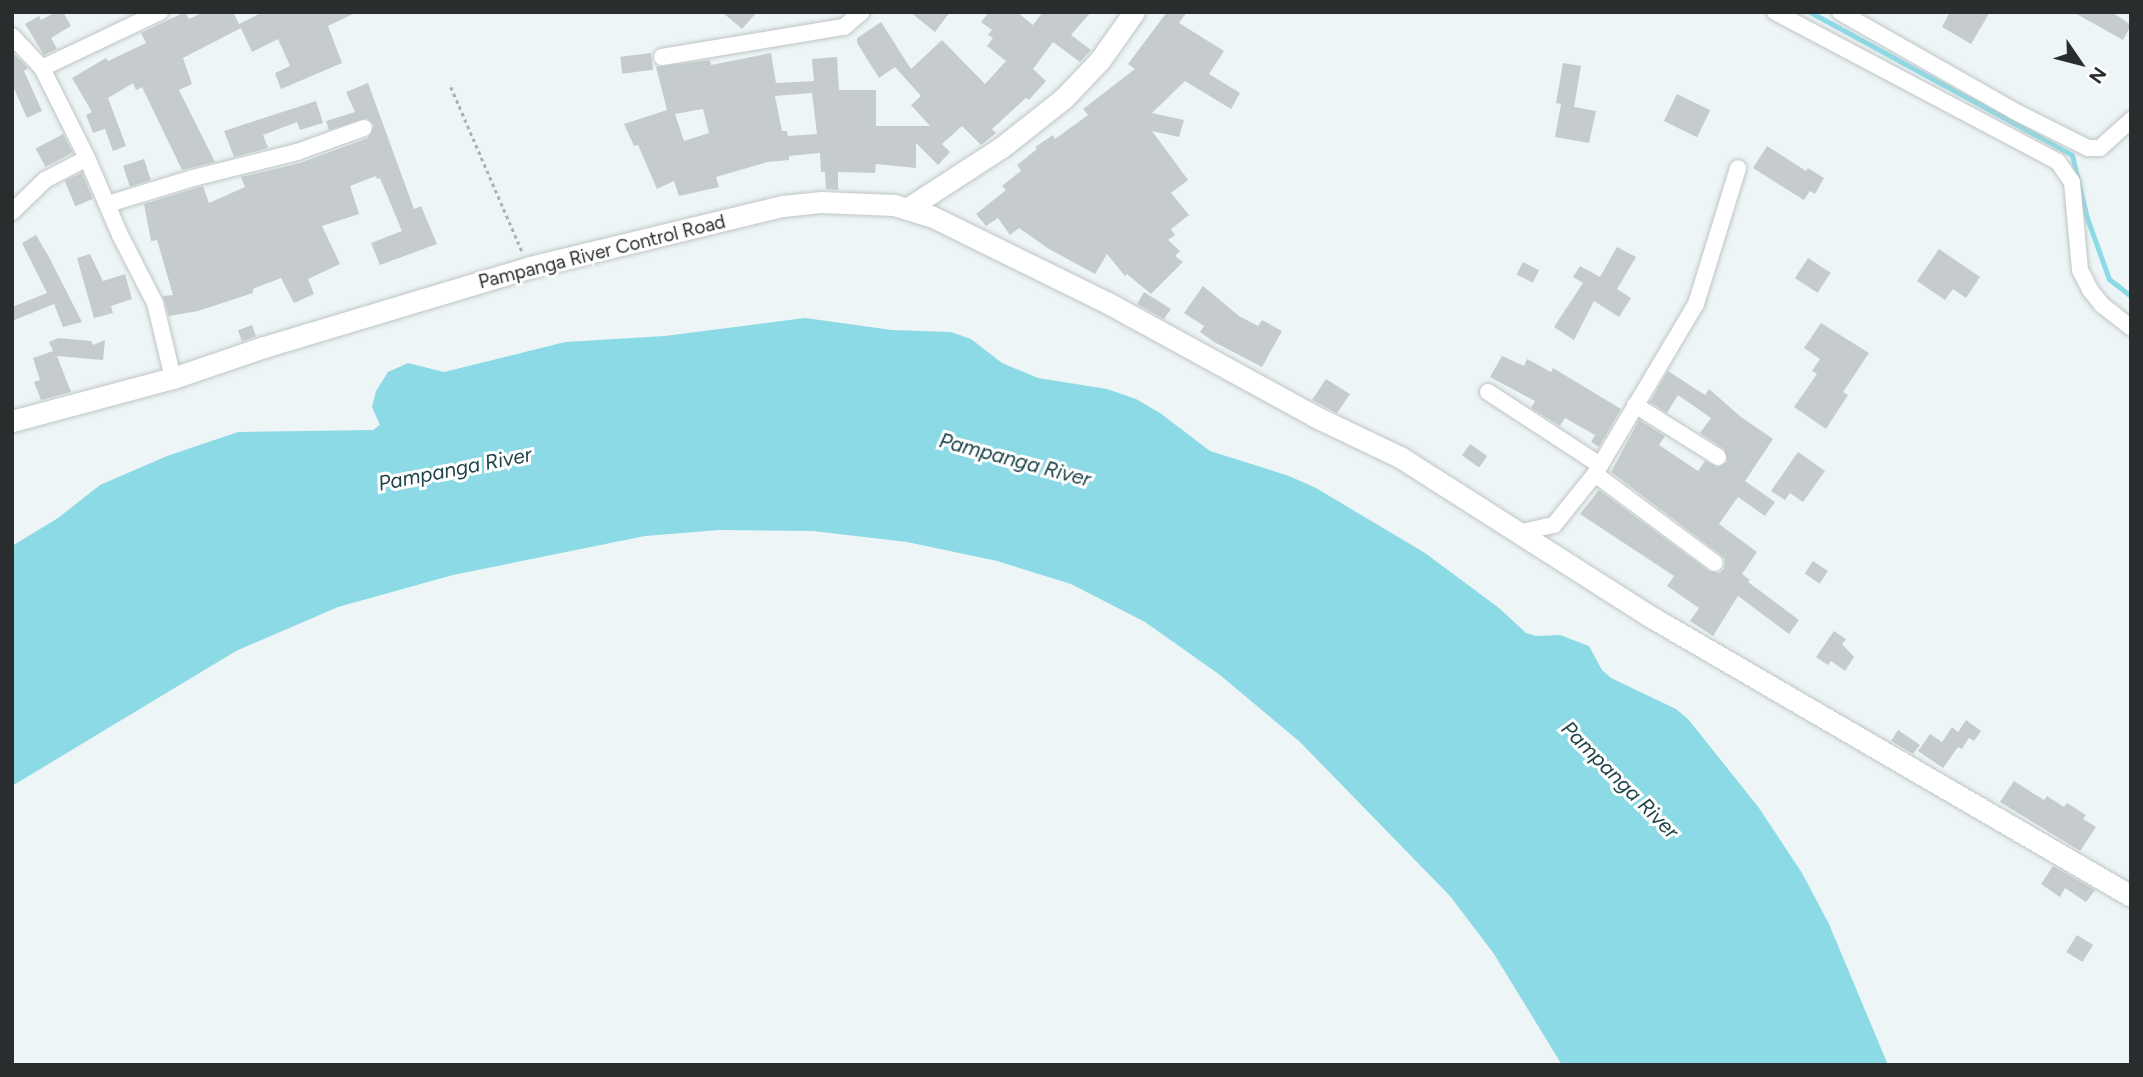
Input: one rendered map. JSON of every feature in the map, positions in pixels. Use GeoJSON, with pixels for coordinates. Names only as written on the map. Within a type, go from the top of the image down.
{"type":"FeatureCollection","features":[{"type":"Feature","properties":{"kind":"main road"},"geometry":{"type":"LineString","coordinates":[[908,208],[1002,147],[1064,98],[1100,60],[1134,12]]}},
{"type":"Feature","properties":{"kind":"main road","name":"Pampanga River Control Road"},"geometry":{"type":"LineString","coordinates":[[12,421],[173,378],[264,346],[530,267],[783,206],[859,203],[908,208],[1108,303],[1314,416],[1400,457],[1653,618],[2131,896]]}},
{"type":"Feature","properties":{"kind":"street"},"geometry":{"type":"LineString","coordinates":[[42,68],[160,12]]}},
{"type":"Feature","properties":{"kind":"street"},"geometry":{"type":"LineString","coordinates":[[662,57],[844,27],[862,12]]}},
{"type":"Feature","properties":{"kind":"street"},"geometry":{"type":"LineString","coordinates":[[1775,12],[2057,162],[2072,182],[2080,270],[2090,290],[2102,305],[2131,328]]}},
{"type":"Feature","properties":{"kind":"street"},"geometry":{"type":"LineString","coordinates":[[1840,12],[2014,111],[2088,148],[2101,148],[2131,120]]}},
{"type":"Feature","properties":{"kind":"street"},"geometry":{"type":"LineString","coordinates":[[12,36],[42,68],[87,158],[155,303],[173,378]]}},
{"type":"Feature","properties":{"kind":"street"},"geometry":{"type":"LineString","coordinates":[[1886,72],[1900,47]]}},
{"type":"Feature","properties":{"kind":"street"},"geometry":{"type":"LineString","coordinates":[[108,204],[206,174],[298,152],[364,128]]}},
{"type":"Feature","properties":{"kind":"street"},"geometry":{"type":"LineString","coordinates":[[12,212],[45,180],[87,158]]}},
{"type":"Feature","properties":{"kind":"street"},"geometry":{"type":"LineString","coordinates":[[1518,533],[1554,524],[1598,470],[1696,304],[1738,168]]}},
{"type":"Feature","properties":{"kind":"street"},"geometry":{"type":"LineString","coordinates":[[1488,391],[1598,470],[1715,563]]}},
{"type":"Feature","properties":{"kind":"street"},"geometry":{"type":"LineString","coordinates":[[1635,405],[1718,457]]}},
{"type":"Feature","properties":{"kind":"path"},"geometry":{"type":"LineString","coordinates":[[451,87],[530,267]]}},
{"type":"Feature","properties":{"kind":"water","name":"Pampanga River"},"geometry":{"type":"Polygon","coordinates":[[[805,318],[892,330],[951,332],[971,339],[1002,363],[1038,378],[1107,389],[1136,399],[1160,413],[1210,451],[1289,476],[1316,488],[1425,553],[1499,608],[1526,633],[1536,636],[1560,635],[1589,646],[1602,670],[1611,678],[1676,709],[1688,719],[1759,808],[1802,873],[1829,924],[1888,1065],[1562,1065],[1494,954],[1450,896],[1300,742],[1220,675],[1145,622],[1071,584],[997,561],[907,542],[813,531],[719,530],[645,536],[453,575],[338,607],[236,651],[12,786],[12,546],[58,518],[100,485],[167,456],[238,432],[373,430],[380,425],[372,407],[376,391],[388,372],[408,363],[444,372],[565,342],[665,336],[805,318]]]}},
{"type":"Feature","properties":{"kind":"building"},"geometry":{"type":"Polygon","coordinates":[[[56,12],[63,12],[71,26],[51,38],[57,49],[44,55],[25,24],[39,16],[41,20],[56,12]]]}},
{"type":"Feature","properties":{"kind":"building"},"geometry":{"type":"Polygon","coordinates":[[[185,12],[189,19],[204,12],[233,12],[241,28],[183,58],[192,84],[179,90],[215,162],[182,170],[142,87],[136,90],[133,83],[108,98],[126,146],[113,151],[105,129],[93,133],[86,115],[92,112],[72,78],[106,58],[108,61],[146,43],[141,33],[185,12]]]}},
{"type":"Feature","properties":{"kind":"building"},"geometry":{"type":"Polygon","coordinates":[[[263,12],[357,12],[328,26],[342,63],[281,89],[275,73],[290,66],[278,39],[252,52],[239,24],[263,12]]]}},
{"type":"Feature","properties":{"kind":"building"},"geometry":{"type":"Polygon","coordinates":[[[722,12],[757,12],[742,29],[722,12]]]}},
{"type":"Feature","properties":{"kind":"building"},"geometry":{"type":"Polygon","coordinates":[[[910,12],[950,12],[935,32],[910,12]]]}},
{"type":"Feature","properties":{"kind":"building"},"geometry":{"type":"Polygon","coordinates":[[[989,12],[1017,12],[1033,25],[1043,12],[1091,12],[1071,35],[1091,50],[1080,62],[1053,42],[1033,69],[1046,81],[1029,100],[1026,98],[992,129],[996,133],[981,145],[962,126],[942,144],[950,152],[938,165],[916,143],[916,168],[876,164],[875,173],[838,172],[838,190],[826,189],[825,172],[821,172],[820,153],[789,156],[789,160],[767,162],[716,177],[719,187],[679,196],[674,181],[657,189],[638,145],[634,146],[624,124],[667,110],[656,67],[710,60],[711,65],[771,53],[776,83],[814,81],[812,59],[837,57],[839,90],[876,90],[876,126],[930,126],[911,105],[921,96],[895,67],[879,78],[857,43],[857,38],[881,22],[911,69],[942,40],[985,84],[1006,61],[987,46],[993,38],[988,35],[992,30],[981,22],[989,12]],[[812,93],[775,96],[782,131],[787,131],[788,136],[817,134],[812,93]],[[703,109],[675,114],[684,141],[709,133],[703,109]]]}},
{"type":"Feature","properties":{"kind":"building"},"geometry":{"type":"Polygon","coordinates":[[[1167,12],[1187,12],[1179,23],[1224,51],[1209,74],[1240,93],[1231,109],[1185,81],[1152,113],[1184,120],[1179,137],[1152,131],[1188,180],[1171,193],[1189,215],[1171,229],[1175,235],[1168,240],[1180,251],[1175,256],[1183,262],[1151,294],[1127,274],[1125,276],[1107,254],[1095,274],[1049,249],[1019,228],[1010,235],[998,218],[986,226],[976,214],[1006,190],[1002,186],[1021,171],[1017,165],[1037,149],[1035,147],[1053,135],[1055,139],[1088,115],[1083,109],[1135,69],[1128,64],[1167,12]]]}},
{"type":"Feature","properties":{"kind":"building"},"geometry":{"type":"Polygon","coordinates":[[[1950,12],[1990,12],[1971,44],[1942,27],[1950,12]]]}},
{"type":"Feature","properties":{"kind":"building"},"geometry":{"type":"Polygon","coordinates":[[[2073,12],[2112,12],[2131,25],[2123,40],[2073,12]]]}},
{"type":"Feature","properties":{"kind":"building"},"geometry":{"type":"Polygon","coordinates":[[[12,52],[28,68],[24,71],[42,111],[27,118],[12,84],[12,52]]]}},
{"type":"Feature","properties":{"kind":"building"},"geometry":{"type":"Polygon","coordinates":[[[651,53],[653,70],[622,74],[620,57],[651,53]]]}},
{"type":"Feature","properties":{"kind":"building"},"geometry":{"type":"Polygon","coordinates":[[[1563,63],[1581,66],[1574,107],[1596,111],[1589,143],[1555,137],[1561,104],[1556,103],[1563,63]]]}},
{"type":"Feature","properties":{"kind":"building"},"geometry":{"type":"Polygon","coordinates":[[[368,83],[414,209],[421,206],[437,244],[380,265],[371,243],[402,231],[380,178],[377,179],[376,176],[350,186],[359,214],[322,226],[340,264],[308,279],[314,294],[294,303],[281,278],[253,289],[253,293],[198,311],[169,316],[163,296],[173,295],[157,240],[151,241],[144,204],[203,186],[209,203],[245,187],[241,177],[300,163],[368,138],[374,125],[367,118],[329,130],[326,121],[355,112],[346,92],[368,83]]]}},
{"type":"Feature","properties":{"kind":"building"},"geometry":{"type":"Polygon","coordinates":[[[1677,94],[1710,110],[1697,137],[1664,121],[1677,94]]]}},
{"type":"Feature","properties":{"kind":"building"},"geometry":{"type":"Polygon","coordinates":[[[316,101],[323,123],[300,130],[297,122],[263,135],[268,148],[234,157],[224,131],[316,101]]]}},
{"type":"Feature","properties":{"kind":"building"},"geometry":{"type":"Polygon","coordinates":[[[63,134],[73,153],[45,167],[36,149],[63,134]]]}},
{"type":"Feature","properties":{"kind":"building"},"geometry":{"type":"Polygon","coordinates":[[[1767,146],[1806,171],[1808,168],[1824,178],[1815,194],[1810,191],[1804,200],[1753,168],[1767,146]]]}},
{"type":"Feature","properties":{"kind":"building"},"geometry":{"type":"Polygon","coordinates":[[[144,159],[151,180],[130,187],[123,166],[144,159]]]}},
{"type":"Feature","properties":{"kind":"building"},"geometry":{"type":"Polygon","coordinates":[[[82,173],[93,199],[75,206],[65,180],[82,173]]]}},
{"type":"Feature","properties":{"kind":"building"},"geometry":{"type":"Polygon","coordinates":[[[36,235],[82,322],[63,327],[54,304],[12,321],[12,307],[47,293],[22,243],[36,235]]]}},
{"type":"Feature","properties":{"kind":"building"},"geometry":{"type":"Polygon","coordinates":[[[1617,247],[1636,257],[1617,289],[1631,298],[1619,317],[1594,301],[1574,340],[1554,327],[1583,283],[1573,277],[1580,266],[1600,277],[1617,247]]]}},
{"type":"Feature","properties":{"kind":"building"},"geometry":{"type":"Polygon","coordinates":[[[1939,249],[1980,277],[1966,298],[1953,289],[1945,300],[1917,281],[1939,249]]]}},
{"type":"Feature","properties":{"kind":"building"},"geometry":{"type":"Polygon","coordinates":[[[90,254],[103,281],[125,274],[132,299],[111,306],[113,313],[94,318],[77,258],[90,254]]]}},
{"type":"Feature","properties":{"kind":"building"},"geometry":{"type":"Polygon","coordinates":[[[1808,258],[1831,273],[1818,293],[1795,278],[1808,258]]]}},
{"type":"Feature","properties":{"kind":"building"},"geometry":{"type":"Polygon","coordinates":[[[1523,262],[1539,270],[1533,283],[1517,274],[1523,262]]]}},
{"type":"Feature","properties":{"kind":"building"},"geometry":{"type":"Polygon","coordinates":[[[1203,286],[1239,316],[1258,326],[1262,320],[1282,331],[1262,367],[1214,342],[1200,332],[1204,326],[1184,313],[1203,286]]]}},
{"type":"Feature","properties":{"kind":"building"},"geometry":{"type":"Polygon","coordinates":[[[1144,292],[1171,309],[1164,319],[1137,304],[1144,292]]]}},
{"type":"Feature","properties":{"kind":"building"},"geometry":{"type":"Polygon","coordinates":[[[1821,323],[1869,353],[1843,392],[1848,395],[1826,429],[1794,407],[1817,374],[1812,371],[1820,359],[1804,348],[1821,323]]]}},
{"type":"Feature","properties":{"kind":"building"},"geometry":{"type":"Polygon","coordinates":[[[252,325],[256,336],[242,341],[238,330],[252,325]]]}},
{"type":"Feature","properties":{"kind":"building"},"geometry":{"type":"Polygon","coordinates":[[[58,338],[91,341],[93,345],[105,340],[103,360],[57,356],[71,392],[41,400],[34,382],[40,380],[33,358],[53,351],[49,342],[58,338]]]}},
{"type":"Feature","properties":{"kind":"building"},"geometry":{"type":"Polygon","coordinates":[[[1502,356],[1524,366],[1527,359],[1551,372],[1553,368],[1621,409],[1599,447],[1591,442],[1595,435],[1565,418],[1560,426],[1531,408],[1535,401],[1490,377],[1502,356]]]}},
{"type":"Feature","properties":{"kind":"building"},"geometry":{"type":"Polygon","coordinates":[[[1668,371],[1705,395],[1709,389],[1741,417],[1773,439],[1745,481],[1775,502],[1765,516],[1738,497],[1719,524],[1757,552],[1742,574],[1750,580],[1748,582],[1799,620],[1789,634],[1738,596],[1713,636],[1690,621],[1699,608],[1667,586],[1674,576],[1580,514],[1599,490],[1709,571],[1719,573],[1724,569],[1725,559],[1721,555],[1611,472],[1639,420],[1665,436],[1659,445],[1698,471],[1705,461],[1718,467],[1727,462],[1724,449],[1700,433],[1711,418],[1678,395],[1667,413],[1650,402],[1668,371]]]}},
{"type":"Feature","properties":{"kind":"building"},"geometry":{"type":"Polygon","coordinates":[[[1326,379],[1350,394],[1337,413],[1312,400],[1326,379]]]}},
{"type":"Feature","properties":{"kind":"building"},"geometry":{"type":"Polygon","coordinates":[[[1470,444],[1487,456],[1479,468],[1462,455],[1470,444]]]}},
{"type":"Feature","properties":{"kind":"building"},"geometry":{"type":"Polygon","coordinates":[[[1798,452],[1825,471],[1803,502],[1790,493],[1785,500],[1771,491],[1798,452]]]}},
{"type":"Feature","properties":{"kind":"building"},"geometry":{"type":"Polygon","coordinates":[[[1813,561],[1828,571],[1820,584],[1805,573],[1813,561]]]}},
{"type":"Feature","properties":{"kind":"building"},"geometry":{"type":"Polygon","coordinates":[[[1834,631],[1846,639],[1842,644],[1854,657],[1845,671],[1831,661],[1828,665],[1816,657],[1834,631]]]}},
{"type":"Feature","properties":{"kind":"building"},"geometry":{"type":"Polygon","coordinates":[[[1966,720],[1981,731],[1974,741],[1969,738],[1962,749],[1958,747],[1943,768],[1918,751],[1930,734],[1942,742],[1952,727],[1958,732],[1966,720]]]}},
{"type":"Feature","properties":{"kind":"building"},"geometry":{"type":"Polygon","coordinates":[[[1898,730],[1920,745],[1913,754],[1891,741],[1898,730]]]}},
{"type":"Feature","properties":{"kind":"building"},"geometry":{"type":"Polygon","coordinates":[[[2014,781],[2044,800],[2047,796],[2064,807],[2067,803],[2086,815],[2083,819],[2096,827],[2080,851],[2000,802],[2014,781]]]}},
{"type":"Feature","properties":{"kind":"building"},"geometry":{"type":"Polygon","coordinates":[[[2053,866],[2095,890],[2086,902],[2065,888],[2060,897],[2041,884],[2053,866]]]}},
{"type":"Feature","properties":{"kind":"building"},"geometry":{"type":"Polygon","coordinates":[[[2077,935],[2093,945],[2083,962],[2066,952],[2077,935]]]}},
{"type":"Feature","properties":{"kind":"waterway"},"geometry":{"type":"LineString","coordinates":[[1810,12],[2072,155],[2087,218],[2109,279],[2131,296]]}}]}
